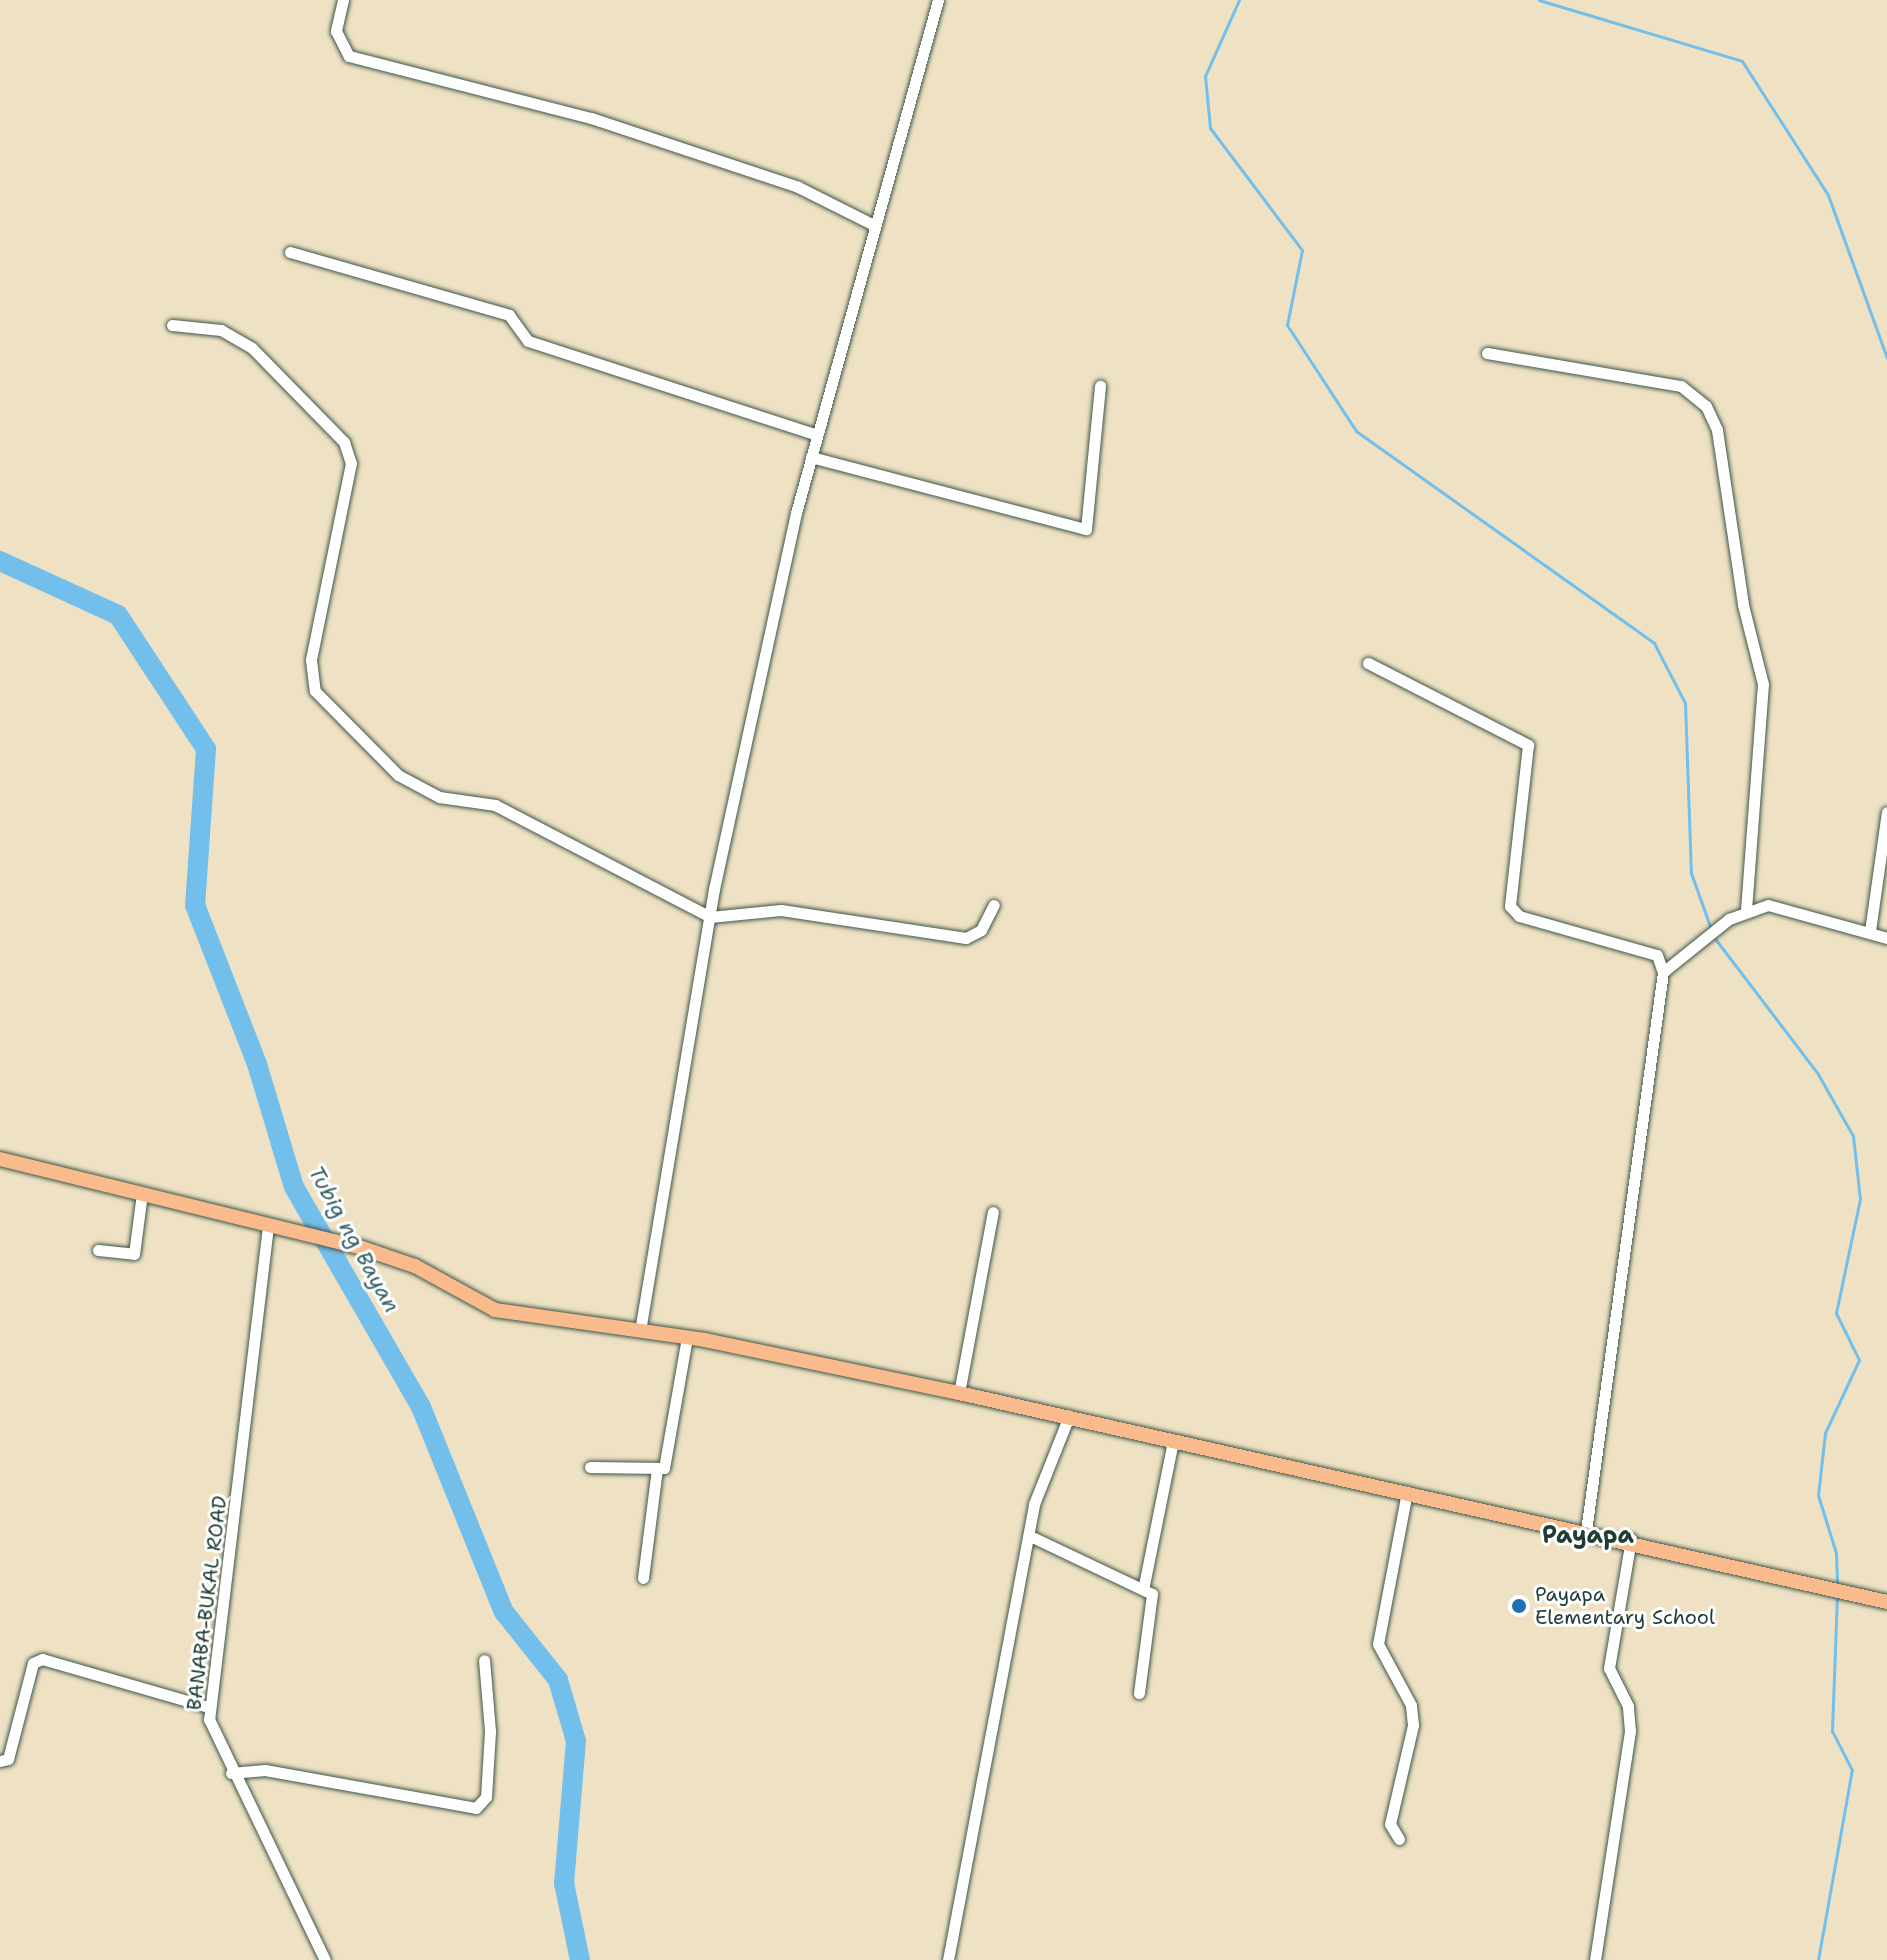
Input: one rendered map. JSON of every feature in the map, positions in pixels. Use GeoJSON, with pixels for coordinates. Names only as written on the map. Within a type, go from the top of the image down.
{"type":"FeatureCollection","features":[{"type":"Feature","properties":{"kind":"main road"},"geometry":{"type":"LineString","coordinates":[[0,1159],[321,1238],[415,1266],[495,1310],[687,1337],[1069,1416],[1586,1531],[1631,1538],[1887,1602]]}},
{"type":"Feature","properties":{"kind":"street"},"geometry":{"type":"LineString","coordinates":[[343,0],[336,31],[349,56],[591,118],[798,187],[872,224]]}},
{"type":"Feature","properties":{"kind":"street"},"geometry":{"type":"LineString","coordinates":[[640,1331],[710,917],[815,434],[872,224],[938,0]]}},
{"type":"Feature","properties":{"kind":"street"},"geometry":{"type":"LineString","coordinates":[[290,252],[509,315],[528,341],[815,434]]}},
{"type":"Feature","properties":{"kind":"street"},"geometry":{"type":"LineString","coordinates":[[172,325],[221,330],[252,348],[344,442],[351,463],[311,660],[315,691],[354,737],[439,797],[495,805],[710,917],[781,910],[966,938],[981,930],[994,905]]}},
{"type":"Feature","properties":{"kind":"street"},"geometry":{"type":"LineString","coordinates":[[1487,353],[1681,386],[1706,406],[1717,430],[1743,605],[1763,684],[1746,910]]}},
{"type":"Feature","properties":{"kind":"street"},"geometry":{"type":"LineString","coordinates":[[811,457],[1086,529],[1100,386]]}},
{"type":"Feature","properties":{"kind":"street"},"geometry":{"type":"LineString","coordinates":[[1368,663],[1528,745],[1510,906],[1519,916],[1657,955],[1663,972],[1586,1531]]}},
{"type":"Feature","properties":{"kind":"street"},"geometry":{"type":"LineString","coordinates":[[1870,931],[1887,812]]}},
{"type":"Feature","properties":{"kind":"street"},"geometry":{"type":"LineString","coordinates":[[1663,972],[1729,919],[1746,910],[1768,905],[1887,938]]}},
{"type":"Feature","properties":{"kind":"street"},"geometry":{"type":"LineString","coordinates":[[98,1250],[134,1254],[142,1193]]}},
{"type":"Feature","properties":{"kind":"street"},"geometry":{"type":"LineString","coordinates":[[959,1393],[993,1212]]}},
{"type":"Feature","properties":{"kind":"street","name":"BANABA-BUKAL ROAD"},"geometry":{"type":"LineString","coordinates":[[268,1226],[208,1707],[231,1773],[325,1960]]}},
{"type":"Feature","properties":{"kind":"street"},"geometry":{"type":"LineString","coordinates":[[590,1467],[657,1468],[669,1462],[687,1337]]}},
{"type":"Feature","properties":{"kind":"street"},"geometry":{"type":"LineString","coordinates":[[948,1960],[1034,1504],[1069,1416]]}},
{"type":"Feature","properties":{"kind":"street"},"geometry":{"type":"LineString","coordinates":[[1139,1693],[1154,1616],[1144,1585],[1173,1441]]}},
{"type":"Feature","properties":{"kind":"street"},"geometry":{"type":"LineString","coordinates":[[643,1578],[657,1468]]}},
{"type":"Feature","properties":{"kind":"street"},"geometry":{"type":"LineString","coordinates":[[1399,1839],[1390,1824],[1413,1725],[1411,1705],[1378,1644],[1407,1492]]}},
{"type":"Feature","properties":{"kind":"street"},"geometry":{"type":"LineString","coordinates":[[1030,1536],[1144,1585]]}},
{"type":"Feature","properties":{"kind":"street"},"geometry":{"type":"LineString","coordinates":[[1595,1960],[1630,1731],[1628,1706],[1609,1668],[1631,1538]]}},
{"type":"Feature","properties":{"kind":"street"},"geometry":{"type":"LineString","coordinates":[[0,1761],[8,1759],[33,1663],[42,1659],[208,1707]]}},
{"type":"Feature","properties":{"kind":"street"},"geometry":{"type":"LineString","coordinates":[[231,1773],[265,1770],[476,1808],[486,1797],[490,1731],[484,1660]]}},
{"type":"Feature","properties":{"kind":"waterway"},"geometry":{"type":"LineString","coordinates":[[1239,0],[1205,76],[1210,128],[1302,250],[1287,325],[1356,431],[1654,643],[1685,703],[1691,873],[1711,929]]}},
{"type":"Feature","properties":{"kind":"waterway"},"geometry":{"type":"LineString","coordinates":[[1539,0],[1742,61],[1828,195],[1887,358]]}},
{"type":"Feature","properties":{"kind":"waterway","name":"Tubig ng Bayan"},"geometry":{"type":"LineString","coordinates":[[0,561],[118,615],[206,749],[195,905],[257,1064],[294,1187],[421,1407],[504,1612],[558,1680],[576,1741],[564,1883],[580,1960]]}},
{"type":"Feature","properties":{"kind":"waterway"},"geometry":{"type":"LineString","coordinates":[[1713,936],[1818,1074],[1853,1136],[1860,1199],[1836,1313],[1859,1360],[1825,1433],[1818,1495],[1836,1553],[1837,1584]]}},
{"type":"Feature","properties":{"kind":"waterway"},"geometry":{"type":"LineString","coordinates":[[1818,1960],[1852,1770],[1832,1731],[1837,1596]]}},
{"type":"Feature","properties":{"kind":"place","name":"Payapa Elementary School"},"geometry":{"type":"Point","coordinates":[1519,1606]}},
{"type":"Feature","properties":{"kind":"district","name":"Payapa"},"geometry":{"type":"Point","coordinates":[1588,1536]}}]}
